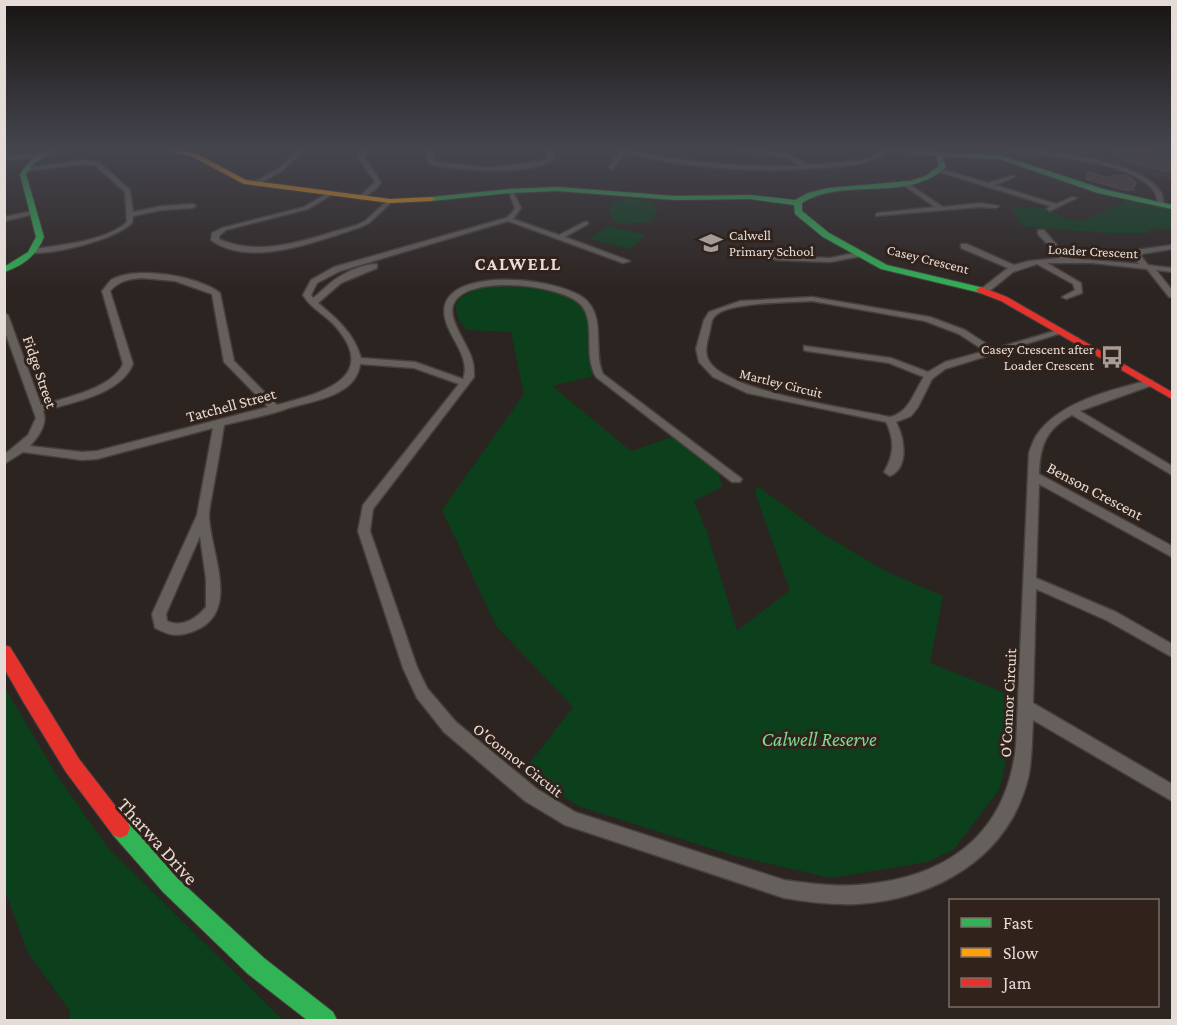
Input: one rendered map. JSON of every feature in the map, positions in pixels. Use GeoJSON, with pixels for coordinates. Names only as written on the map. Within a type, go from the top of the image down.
{"type":"FeatureCollection","features":[{"type":"Feature","properties":{"kind":"street"},"geometry":{"type":"LineString","coordinates":[[29,197],[40,237],[34,251]]}},
{"type":"Feature","properties":{"kind":"street"},"geometry":{"type":"LineString","coordinates":[[4,270],[34,251],[118,232],[129,225],[127,197]]}},
{"type":"Feature","properties":{"kind":"street"},"geometry":{"type":"LineString","coordinates":[[325,197],[306,208],[224,229],[215,236],[215,240],[252,251],[269,250],[359,226],[367,222],[390,201]]}},
{"type":"Feature","properties":{"kind":"street"},"geometry":{"type":"LineString","coordinates":[[352,197],[390,201],[455,197]]}},
{"type":"Feature","properties":{"kind":"street"},"geometry":{"type":"LineString","coordinates":[[513,197],[518,208],[508,219],[322,275],[308,289],[307,295],[340,327],[357,362],[415,366],[465,383],[470,373],[470,366],[447,309],[455,296],[472,286],[500,281],[520,282],[567,293],[584,302],[590,311],[594,362],[599,375],[736,479]]}},
{"type":"Feature","properties":{"kind":"street"},"geometry":{"type":"LineString","coordinates":[[661,197],[750,197],[798,203],[804,197]]}},
{"type":"Feature","properties":{"kind":"street"},"geometry":{"type":"LineString","coordinates":[[924,197],[942,209]]}},
{"type":"Feature","properties":{"kind":"street"},"geometry":{"type":"LineString","coordinates":[[1022,197],[1053,208],[1074,198]]}},
{"type":"Feature","properties":{"kind":"street"},"geometry":{"type":"LineString","coordinates":[[1127,197],[1167,206]]}},
{"type":"Feature","properties":{"kind":"street","name":"Casey Crescent"},"geometry":{"type":"LineString","coordinates":[[798,203],[798,212],[805,220],[859,254],[893,270],[984,291],[1004,299],[1173,396]]}},
{"type":"Feature","properties":{"kind":"street"},"geometry":{"type":"LineString","coordinates":[[878,215],[980,205],[996,206]]}},
{"type":"Feature","properties":{"kind":"street"},"geometry":{"type":"LineString","coordinates":[[129,215],[162,208],[193,206]]}},
{"type":"Feature","properties":{"kind":"street"},"geometry":{"type":"LineString","coordinates":[[4,219],[33,213]]}},
{"type":"Feature","properties":{"kind":"street"},"geometry":{"type":"LineString","coordinates":[[508,219],[626,261]]}},
{"type":"Feature","properties":{"kind":"street"},"geometry":{"type":"LineString","coordinates":[[560,237],[586,223]]}},
{"type":"Feature","properties":{"kind":"street"},"geometry":{"type":"LineString","coordinates":[[1041,232],[1067,261]]}},
{"type":"Feature","properties":{"kind":"street"},"geometry":{"type":"LineString","coordinates":[[312,302],[323,297],[329,288],[340,280],[409,254],[416,246]]}},
{"type":"Feature","properties":{"kind":"street"},"geometry":{"type":"LineString","coordinates":[[964,246],[1014,268]]}},
{"type":"Feature","properties":{"kind":"street"},"geometry":{"type":"LineString","coordinates":[[1173,247],[1139,252],[1137,256],[1173,295]]}},
{"type":"Feature","properties":{"kind":"street"},"geometry":{"type":"LineString","coordinates":[[776,258],[830,260],[859,254]]}},
{"type":"Feature","properties":{"kind":"street","name":"Loader Crescent"},"geometry":{"type":"LineString","coordinates":[[984,291],[1014,268],[1038,262],[1067,261],[1173,270]]}},
{"type":"Feature","properties":{"kind":"street"},"geometry":{"type":"LineString","coordinates":[[1038,262],[1077,283],[1079,291],[1066,297]]}},
{"type":"Feature","properties":{"kind":"street"},"geometry":{"type":"LineString","coordinates":[[38,409],[108,385],[124,375],[128,364],[106,291],[110,285],[120,279],[147,274],[216,293],[229,362],[276,409]]}},
{"type":"Feature","properties":{"kind":"street","name":"Martley Circuit"},"geometry":{"type":"LineString","coordinates":[[890,420],[750,391],[728,383],[716,375],[702,358],[701,349],[708,320],[719,309],[740,303],[823,300],[939,322],[962,332],[993,352]]}},
{"type":"Feature","properties":{"kind":"street","name":"Fidge Street"},"geometry":{"type":"LineString","coordinates":[[4,315],[41,418],[39,427],[21,448],[4,460]]}},
{"type":"Feature","properties":{"kind":"street"},"geometry":{"type":"LineString","coordinates":[[890,472],[898,460],[900,447],[898,434],[890,420],[901,419],[908,415],[929,376],[946,365],[1061,332]]}},
{"type":"Feature","properties":{"kind":"street"},"geometry":{"type":"LineString","coordinates":[[807,348],[891,361],[929,376]]}},
{"type":"Feature","properties":{"kind":"street","name":"Tatchell Street"},"geometry":{"type":"LineString","coordinates":[[21,448],[82,456],[98,455],[320,397],[339,388],[355,373],[357,362]]}},
{"type":"Feature","properties":{"kind":"street","name":"O'Connor Circuit"},"geometry":{"type":"LineString","coordinates":[[465,383],[375,497],[364,521],[365,540],[410,668],[422,693],[450,727],[531,795],[557,812],[783,889],[850,897],[892,892],[930,880],[963,862],[989,837],[1008,809],[1020,778],[1024,745],[1034,453],[1042,433],[1052,422],[1072,410],[1150,383]]}},
{"type":"Feature","properties":{"kind":"street"},"geometry":{"type":"LineString","coordinates":[[1072,410],[1173,471]]}},
{"type":"Feature","properties":{"kind":"street"},"geometry":{"type":"LineString","coordinates":[[203,515],[214,603],[207,616],[195,626],[172,630],[160,624],[159,614],[203,515],[219,424]]}},
{"type":"Feature","properties":{"kind":"street","name":"Benson Crescent"},"geometry":{"type":"LineString","coordinates":[[1033,476],[1173,552]]}},
{"type":"Feature","properties":{"kind":"street"},"geometry":{"type":"LineString","coordinates":[[1030,581],[1111,616],[1173,651]]}},
{"type":"Feature","properties":{"kind":"street","name":"Tharwa Drive"},"geometry":{"type":"LineString","coordinates":[[4,652],[32,702],[102,808],[170,885],[256,966],[325,1020]]}},
{"type":"Feature","properties":{"kind":"street"},"geometry":{"type":"LineString","coordinates":[[1025,706],[1173,793]]}},
{"type":"Feature","properties":{"kind":"green space"},"geometry":{"type":"Polygon","coordinates":[[[633,198],[652,202],[657,211],[651,222],[622,224],[611,219],[610,205],[621,199],[633,198]]]}},
{"type":"Feature","properties":{"kind":"green space"},"geometry":{"type":"Polygon","coordinates":[[[1129,200],[1172,209],[1172,230],[1154,228],[1147,233],[1108,233],[1022,226],[1011,207],[1041,208],[1080,222],[1129,200]]]}},
{"type":"Feature","properties":{"kind":"green space"},"geometry":{"type":"Polygon","coordinates":[[[608,226],[646,235],[629,249],[589,239],[608,226]]]}},
{"type":"Feature","properties":{"kind":"green space","name":"Calwell Reserve"},"geometry":{"type":"Polygon","coordinates":[[[486,284],[538,287],[563,294],[586,307],[593,376],[552,386],[631,451],[672,437],[719,474],[722,487],[694,501],[706,529],[737,631],[790,590],[755,493],[757,486],[826,536],[887,572],[943,596],[930,663],[1013,696],[1011,741],[999,790],[954,849],[927,862],[830,878],[732,855],[581,807],[522,773],[573,707],[496,626],[442,510],[524,394],[511,332],[466,330],[459,320],[455,307],[461,297],[486,284]]]}},
{"type":"Feature","properties":{"kind":"green space"},"geometry":{"type":"Polygon","coordinates":[[[4,686],[56,774],[108,848],[283,1020],[69,1020],[70,1011],[28,953],[5,891],[4,686]]]}},
{"type":"Feature","properties":{"kind":"traffic: fast"},"geometry":{"type":"LineString","coordinates":[[4,270],[26,258],[38,243],[40,237],[29,197]]}},
{"type":"Feature","properties":{"kind":"traffic: fast"},"geometry":{"type":"LineString","coordinates":[[431,199],[452,197]]}},
{"type":"Feature","properties":{"kind":"traffic: fast"},"geometry":{"type":"LineString","coordinates":[[660,197],[750,197],[798,203]]}},
{"type":"Feature","properties":{"kind":"traffic: fast"},"geometry":{"type":"LineString","coordinates":[[806,197],[798,202],[798,212],[826,235],[884,267],[981,290]]}},
{"type":"Feature","properties":{"kind":"traffic: fast"},"geometry":{"type":"LineString","coordinates":[[1127,197],[1172,207]]}},
{"type":"Feature","properties":{"kind":"traffic: fast"},"geometry":{"type":"LineString","coordinates":[[120,828],[170,885],[256,966],[325,1020]]}},
{"type":"Feature","properties":{"kind":"traffic: slow"},"geometry":{"type":"LineString","coordinates":[[358,197],[390,201],[431,199]]}},
{"type":"Feature","properties":{"kind":"traffic: jam"},"geometry":{"type":"LineString","coordinates":[[981,290],[1004,299],[1172,396]]}},
{"type":"Feature","properties":{"kind":"traffic: jam"},"geometry":{"type":"LineString","coordinates":[[4,652],[72,765],[120,828]]}},
{"type":"Feature","properties":{"kind":"place","name":"Calwell Primary School"},"geometry":{"type":"Point","coordinates":[711,243]}},
{"type":"Feature","properties":{"kind":"place","name":"Casey Crescent after Loader Crescent"},"geometry":{"type":"Point","coordinates":[1112,357]}},
{"type":"Feature","properties":{"kind":"district","name":"CALWELL"},"geometry":{"type":"Point","coordinates":[518,264]}}]}
